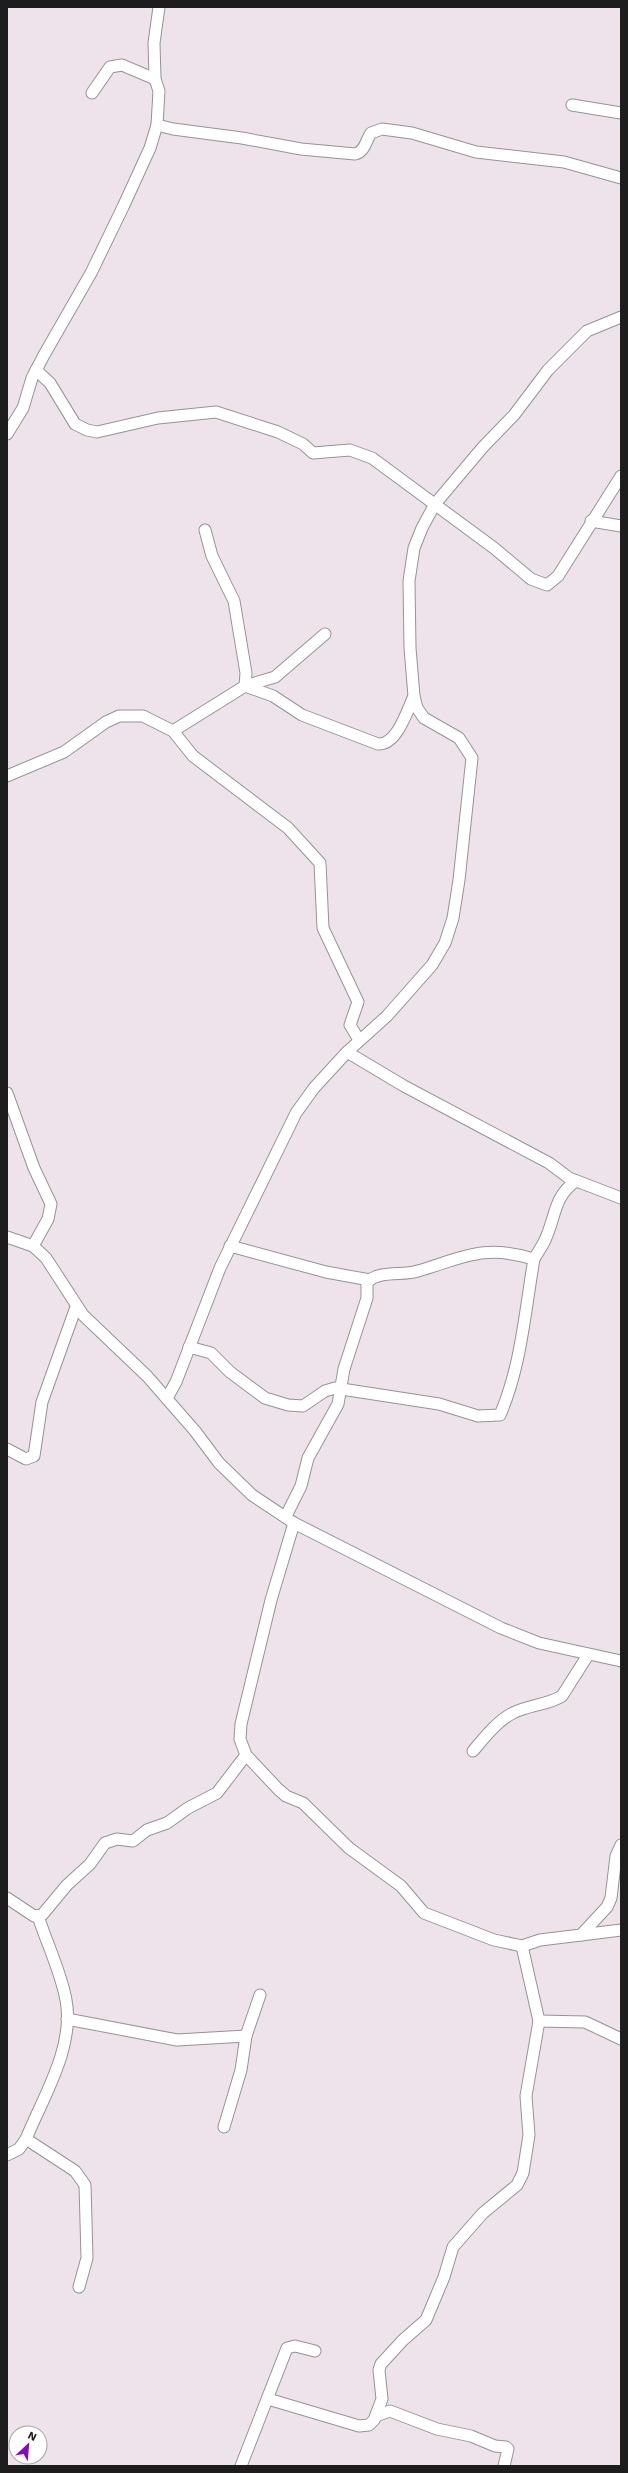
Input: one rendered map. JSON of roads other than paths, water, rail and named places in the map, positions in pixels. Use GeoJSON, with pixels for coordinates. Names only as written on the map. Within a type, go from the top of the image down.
{"type":"FeatureCollection","features":[{"type":"Feature","properties":{"kind":"street"},"geometry":{"type":"LineString","coordinates":[[7,434],[23,408],[36,370],[91,273],[150,148],[157,124],[158,91],[155,78],[154,43],[159,7]]}},
{"type":"Feature","properties":{"kind":"street"},"geometry":{"type":"LineString","coordinates":[[92,93],[110,68],[122,65],[155,78]]}},
{"type":"Feature","properties":{"kind":"street"},"geometry":{"type":"LineString","coordinates":[[572,105],[621,113]]}},
{"type":"Feature","properties":{"kind":"street"},"geometry":{"type":"LineString","coordinates":[[157,124],[173,129],[242,138],[300,149],[355,154],[360,152],[365,146],[371,133],[382,129],[412,133],[490,154],[564,162],[621,178]]}},
{"type":"Feature","properties":{"kind":"street"},"geometry":{"type":"LineString","coordinates":[[167,1398],[230,1246],[296,1113],[314,1088],[346,1052],[386,1016],[432,965],[445,943],[452,918],[459,880],[472,758],[459,738],[424,718],[417,708],[414,696],[410,648],[409,581],[414,548],[435,504],[477,453],[514,415],[548,370],[569,347],[587,331],[621,316]]}},
{"type":"Feature","properties":{"kind":"street"},"geometry":{"type":"LineString","coordinates":[[36,370],[50,383],[75,424],[80,428],[97,432],[158,418],[216,412],[224,413],[278,432],[303,444],[313,452],[334,450],[360,452],[393,472],[494,548],[531,579],[547,585],[558,576],[591,521],[621,476]]}},
{"type":"Feature","properties":{"kind":"street"},"geometry":{"type":"LineString","coordinates":[[591,521],[621,526]]}},
{"type":"Feature","properties":{"kind":"street"},"geometry":{"type":"LineString","coordinates":[[205,530],[212,556],[234,601],[246,673],[245,686]]}},
{"type":"Feature","properties":{"kind":"street"},"geometry":{"type":"LineString","coordinates":[[173,731],[245,686],[275,677],[325,634]]}},
{"type":"Feature","properties":{"kind":"street"},"geometry":{"type":"LineString","coordinates":[[245,686],[273,696],[302,716],[378,744],[387,742],[397,732],[414,696]]}},
{"type":"Feature","properties":{"kind":"street"},"geometry":{"type":"LineString","coordinates":[[7,776],[64,752],[106,722],[119,716],[143,716],[173,731],[193,756],[288,828],[320,863],[323,928],[358,1002],[350,1025],[359,1040]]}},
{"type":"Feature","properties":{"kind":"street"},"geometry":{"type":"LineString","coordinates":[[346,1052],[404,1086],[549,1164],[576,1181],[621,1198]]}},
{"type":"Feature","properties":{"kind":"street"},"geometry":{"type":"LineString","coordinates":[[7,1093],[34,1168],[51,1204],[48,1220],[34,1246]]}},
{"type":"Feature","properties":{"kind":"street"},"geometry":{"type":"LineString","coordinates":[[189,1347],[211,1353],[230,1372],[265,1398],[288,1405],[303,1406],[325,1391],[335,1388],[416,1399],[439,1404],[478,1416],[500,1415],[506,1400],[520,1345],[534,1259],[545,1240],[559,1197],[565,1189],[576,1181]]}},
{"type":"Feature","properties":{"kind":"street"},"geometry":{"type":"LineString","coordinates":[[7,1237],[34,1246],[46,1258],[76,1307],[167,1398],[235,1481],[252,1495],[290,1519],[501,1628],[539,1643],[621,1662]]}},
{"type":"Feature","properties":{"kind":"street"},"geometry":{"type":"LineString","coordinates":[[230,1246],[326,1272],[370,1280],[397,1273],[418,1271],[476,1252],[500,1252],[534,1259]]}},
{"type":"Feature","properties":{"kind":"street"},"geometry":{"type":"LineString","coordinates":[[370,1280],[366,1285],[367,1298],[344,1369],[341,1390],[334,1413],[308,1458],[302,1486],[290,1519],[241,1724],[240,1740],[246,1755],[278,1789],[286,1796],[303,1803],[349,1848],[401,1886],[424,1913],[494,1940],[522,1946],[540,1940],[621,1930]]}},
{"type":"Feature","properties":{"kind":"street"},"geometry":{"type":"LineString","coordinates":[[7,1449],[26,1459],[34,1456],[42,1402],[76,1307]]}},
{"type":"Feature","properties":{"kind":"street"},"geometry":{"type":"LineString","coordinates":[[473,1751],[491,1730],[512,1713],[539,1703],[555,1700],[562,1696],[588,1655]]}},
{"type":"Feature","properties":{"kind":"street"},"geometry":{"type":"LineString","coordinates":[[38,1916],[47,1910],[67,1884],[86,1869],[104,1843],[117,1839],[133,1841],[147,1830],[167,1823],[188,1808],[217,1792],[246,1755]]}},
{"type":"Feature","properties":{"kind":"street"},"geometry":{"type":"LineString","coordinates":[[581,1935],[607,1907],[610,1898],[616,1856],[621,1845]]}},
{"type":"Feature","properties":{"kind":"street"},"geometry":{"type":"LineString","coordinates":[[7,1898],[38,1916],[67,2000],[68,2019],[62,2056],[26,2139],[19,2149],[7,2155]]}},
{"type":"Feature","properties":{"kind":"street"},"geometry":{"type":"LineString","coordinates":[[268,2399],[359,2426],[369,2425],[376,2416],[383,2392],[379,2375],[382,2364],[395,2348],[426,2320],[456,2242],[483,2213],[517,2185],[523,2173],[529,2134],[526,2096],[539,2021],[522,1946]]}},
{"type":"Feature","properties":{"kind":"street"},"geometry":{"type":"LineString","coordinates":[[224,2128],[241,2070],[246,2036],[260,1995]]}},
{"type":"Feature","properties":{"kind":"street"},"geometry":{"type":"LineString","coordinates":[[68,2019],[177,2040],[246,2036]]}},
{"type":"Feature","properties":{"kind":"street"},"geometry":{"type":"LineString","coordinates":[[539,2021],[585,2022],[621,2039]]}},
{"type":"Feature","properties":{"kind":"street"},"geometry":{"type":"LineString","coordinates":[[26,2139],[75,2171],[85,2185],[87,2258],[79,2287]]}},
{"type":"Feature","properties":{"kind":"street"},"geometry":{"type":"LineString","coordinates":[[241,2466],[287,2348],[295,2346],[315,2351]]}},
{"type":"Feature","properties":{"kind":"street"},"geometry":{"type":"LineString","coordinates":[[376,2416],[390,2411],[437,2429],[471,2436],[495,2446],[506,2446],[508,2449],[504,2466]]}}]}
